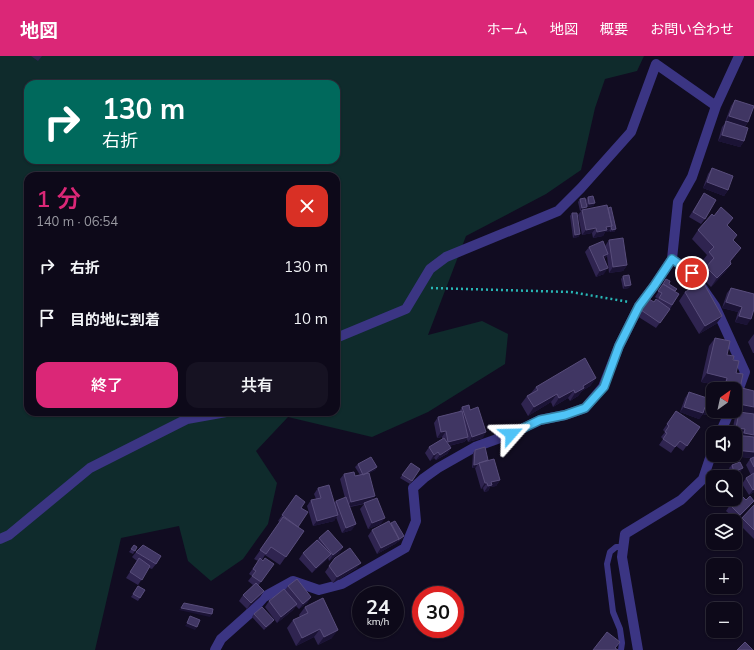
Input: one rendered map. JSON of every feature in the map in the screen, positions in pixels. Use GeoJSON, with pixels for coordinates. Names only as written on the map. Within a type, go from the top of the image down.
{"type":"FeatureCollection","features":[{"type":"Feature","properties":{"kind":"street"},"geometry":{"type":"LineString","coordinates":[[215,650],[221,640],[249,614],[264,597],[293,581],[319,590],[342,584],[405,548],[416,521],[413,488],[438,468],[475,447],[511,434],[540,420],[565,415],[585,408],[604,387],[619,346],[639,306],[672,259],[678,202],[692,178],[716,106],[739,56]]}},
{"type":"Feature","properties":{"kind":"street"},"geometry":{"type":"LineString","coordinates":[[340,336],[406,309],[430,269],[446,257],[558,211],[581,188],[630,132],[656,64],[716,106]]}},
{"type":"Feature","properties":{"kind":"street"},"geometry":{"type":"LineString","coordinates":[[672,259],[692,273],[715,306],[745,372],[741,382]]}},
{"type":"Feature","properties":{"kind":"street"},"geometry":{"type":"LineString","coordinates":[[0,539],[9,535],[90,468],[187,419],[204,416]]}},
{"type":"Feature","properties":{"kind":"street"},"geometry":{"type":"LineString","coordinates":[[638,650],[622,557],[625,534],[681,500],[703,479],[709,462]]}},
{"type":"Feature","properties":{"kind":"lane"},"geometry":{"type":"LineString","coordinates":[[621,650],[622,643],[620,630],[613,612],[607,564],[610,552],[616,547],[623,547]]}},
{"type":"Feature","properties":{"kind":"path"},"geometry":{"type":"LineString","coordinates":[[419,288],[571,292],[638,303],[639,306]]}},
{"type":"Feature","properties":{"kind":"green space"},"geometry":{"type":"Polygon","coordinates":[[[0,56],[644,56],[637,71],[605,79],[595,108],[581,170],[546,194],[466,236],[428,335],[482,321],[508,334],[505,364],[428,412],[372,437],[288,417],[256,451],[277,483],[268,524],[243,559],[211,581],[188,561],[179,526],[121,538],[95,650],[0,650],[0,56]]]}},
{"type":"Feature","properties":{"kind":"building"},"geometry":{"type":"Polygon","coordinates":[[[735,100],[754,106],[748,122],[729,116],[735,100]]]}},
{"type":"Feature","properties":{"kind":"building"},"geometry":{"type":"Polygon","coordinates":[[[726,121],[748,128],[744,141],[722,135],[726,121]]]}},
{"type":"Feature","properties":{"kind":"building"},"geometry":{"type":"Polygon","coordinates":[[[712,168],[733,176],[728,190],[707,182],[712,168]]]}},
{"type":"Feature","properties":{"kind":"building"},"geometry":{"type":"Polygon","coordinates":[[[704,193],[716,200],[705,219],[693,212],[704,193]]]}},
{"type":"Feature","properties":{"kind":"building"},"geometry":{"type":"Polygon","coordinates":[[[593,196],[595,203],[589,204],[588,197],[593,196]]]}},
{"type":"Feature","properties":{"kind":"building"},"geometry":{"type":"Polygon","coordinates":[[[585,198],[587,207],[582,208],[580,199],[585,198]]]}},
{"type":"Feature","properties":{"kind":"building"},"geometry":{"type":"Polygon","coordinates":[[[607,205],[612,226],[606,227],[607,230],[597,232],[596,228],[586,230],[582,210],[607,205]]]}},
{"type":"Feature","properties":{"kind":"building"},"geometry":{"type":"Polygon","coordinates":[[[611,207],[616,229],[612,230],[608,208],[611,207]]]}},
{"type":"Feature","properties":{"kind":"building"},"geometry":{"type":"Polygon","coordinates":[[[721,207],[733,218],[727,225],[737,235],[733,240],[741,248],[730,261],[731,264],[717,278],[706,267],[714,258],[709,252],[714,247],[698,230],[712,214],[714,216],[721,207]]]}},
{"type":"Feature","properties":{"kind":"building"},"geometry":{"type":"Polygon","coordinates":[[[572,213],[577,213],[580,234],[575,235],[572,213]]]}},
{"type":"Feature","properties":{"kind":"building"},"geometry":{"type":"Polygon","coordinates":[[[623,238],[627,265],[613,267],[609,240],[623,238]]]}},
{"type":"Feature","properties":{"kind":"building"},"geometry":{"type":"Polygon","coordinates":[[[603,241],[608,254],[603,256],[608,268],[600,271],[589,247],[603,241]]]}},
{"type":"Feature","properties":{"kind":"building"},"geometry":{"type":"Polygon","coordinates":[[[629,275],[631,285],[625,286],[623,276],[629,275]]]}},
{"type":"Feature","properties":{"kind":"building"},"geometry":{"type":"Polygon","coordinates":[[[666,279],[670,281],[669,284],[677,289],[675,291],[663,284],[666,279]]]}},
{"type":"Feature","properties":{"kind":"building"},"geometry":{"type":"Polygon","coordinates":[[[703,282],[722,316],[705,326],[685,292],[703,282]]]}},
{"type":"Feature","properties":{"kind":"building"},"geometry":{"type":"Polygon","coordinates":[[[663,284],[679,294],[672,305],[659,298],[662,293],[658,291],[663,284]]]}},
{"type":"Feature","properties":{"kind":"building"},"geometry":{"type":"Polygon","coordinates":[[[731,288],[754,294],[754,309],[751,319],[739,316],[742,307],[726,302],[731,288]]]}},
{"type":"Feature","properties":{"kind":"building"},"geometry":{"type":"Polygon","coordinates":[[[649,299],[654,302],[656,299],[670,309],[660,323],[641,310],[649,299]]]}},
{"type":"Feature","properties":{"kind":"building"},"geometry":{"type":"Polygon","coordinates":[[[715,338],[730,341],[727,355],[734,356],[733,360],[739,361],[736,373],[743,374],[741,382],[726,382],[727,378],[707,373],[715,338]]]}},
{"type":"Feature","properties":{"kind":"building"},"geometry":{"type":"Polygon","coordinates":[[[585,358],[596,378],[575,393],[574,390],[559,398],[557,394],[534,407],[527,396],[538,390],[536,387],[585,358]]]}},
{"type":"Feature","properties":{"kind":"building"},"geometry":{"type":"Polygon","coordinates":[[[742,388],[754,391],[754,407],[742,405],[742,388]]]}},
{"type":"Feature","properties":{"kind":"building"},"geometry":{"type":"Polygon","coordinates":[[[689,392],[706,398],[706,407],[703,413],[684,407],[689,392]]]}},
{"type":"Feature","properties":{"kind":"building"},"geometry":{"type":"Polygon","coordinates":[[[469,405],[470,410],[478,407],[486,432],[472,437],[462,407],[469,405]]]}},
{"type":"Feature","properties":{"kind":"building"},"geometry":{"type":"Polygon","coordinates":[[[462,411],[468,437],[448,442],[446,431],[441,432],[438,417],[462,411]]]}},
{"type":"Feature","properties":{"kind":"building"},"geometry":{"type":"Polygon","coordinates":[[[676,411],[700,427],[687,446],[680,441],[675,447],[663,439],[669,426],[667,424],[676,411]]]}},
{"type":"Feature","properties":{"kind":"building"},"geometry":{"type":"Polygon","coordinates":[[[742,412],[754,414],[754,435],[744,433],[745,429],[742,429],[742,426],[736,426],[738,418],[742,418],[742,412]]]}},
{"type":"Feature","properties":{"kind":"building"},"geometry":{"type":"Polygon","coordinates":[[[742,436],[754,437],[754,452],[742,451],[742,436]]]}},
{"type":"Feature","properties":{"kind":"building"},"geometry":{"type":"Polygon","coordinates":[[[444,438],[451,448],[440,455],[438,452],[434,455],[429,447],[444,438]]]}},
{"type":"Feature","properties":{"kind":"building"},"geometry":{"type":"Polygon","coordinates":[[[485,447],[488,460],[474,465],[475,450],[485,447]]]}},
{"type":"Feature","properties":{"kind":"building"},"geometry":{"type":"Polygon","coordinates":[[[371,457],[377,467],[363,475],[358,464],[371,457]]]}},
{"type":"Feature","properties":{"kind":"building"},"geometry":{"type":"Polygon","coordinates":[[[754,457],[754,467],[750,459],[754,457]]]}},
{"type":"Feature","properties":{"kind":"building"},"geometry":{"type":"Polygon","coordinates":[[[494,459],[500,480],[491,482],[492,485],[488,486],[487,483],[485,483],[479,463],[494,459]]]}},
{"type":"Feature","properties":{"kind":"building"},"geometry":{"type":"Polygon","coordinates":[[[740,462],[743,468],[733,470],[732,465],[740,462]]]}},
{"type":"Feature","properties":{"kind":"building"},"geometry":{"type":"Polygon","coordinates":[[[411,463],[420,469],[412,481],[402,475],[411,463]]]}},
{"type":"Feature","properties":{"kind":"building"},"geometry":{"type":"Polygon","coordinates":[[[354,472],[355,476],[369,473],[375,496],[351,502],[344,474],[354,472]]]}},
{"type":"Feature","properties":{"kind":"building"},"geometry":{"type":"Polygon","coordinates":[[[754,473],[754,489],[753,490],[746,478],[754,473]]]}},
{"type":"Feature","properties":{"kind":"building"},"geometry":{"type":"Polygon","coordinates":[[[329,485],[338,515],[317,521],[311,500],[321,498],[318,488],[329,485]]]}},
{"type":"Feature","properties":{"kind":"building"},"geometry":{"type":"Polygon","coordinates":[[[296,495],[305,502],[301,508],[308,512],[298,527],[282,515],[296,495]]]}},
{"type":"Feature","properties":{"kind":"building"},"geometry":{"type":"Polygon","coordinates":[[[742,496],[746,500],[750,496],[754,501],[741,514],[739,514],[731,506],[742,506],[742,496]]]}},
{"type":"Feature","properties":{"kind":"building"},"geometry":{"type":"Polygon","coordinates":[[[346,497],[356,524],[346,528],[336,501],[346,497]]]}},
{"type":"Feature","properties":{"kind":"building"},"geometry":{"type":"Polygon","coordinates":[[[377,498],[385,518],[372,523],[364,503],[377,498]]]}},
{"type":"Feature","properties":{"kind":"building"},"geometry":{"type":"Polygon","coordinates":[[[754,505],[754,530],[742,518],[754,505]]]}},
{"type":"Feature","properties":{"kind":"building"},"geometry":{"type":"Polygon","coordinates":[[[283,517],[304,531],[286,557],[271,547],[266,554],[260,550],[283,517]]]}},
{"type":"Feature","properties":{"kind":"building"},"geometry":{"type":"Polygon","coordinates":[[[389,521],[399,539],[381,548],[372,530],[389,521]]]}},
{"type":"Feature","properties":{"kind":"building"},"geometry":{"type":"Polygon","coordinates":[[[395,521],[404,536],[398,540],[399,539],[391,523],[395,521]]]}},
{"type":"Feature","properties":{"kind":"building"},"geometry":{"type":"Polygon","coordinates":[[[328,530],[343,547],[333,555],[319,538],[328,530]]]}},
{"type":"Feature","properties":{"kind":"building"},"geometry":{"type":"Polygon","coordinates":[[[317,540],[331,554],[316,568],[303,553],[317,540]]]}},
{"type":"Feature","properties":{"kind":"building"},"geometry":{"type":"Polygon","coordinates":[[[134,545],[137,547],[135,551],[131,549],[134,545]]]}},
{"type":"Feature","properties":{"kind":"building"},"geometry":{"type":"Polygon","coordinates":[[[143,545],[161,556],[156,564],[136,552],[143,545]]]}},
{"type":"Feature","properties":{"kind":"building"},"geometry":{"type":"Polygon","coordinates":[[[350,548],[361,563],[337,577],[329,566],[335,558],[350,548]]]}},
{"type":"Feature","properties":{"kind":"building"},"geometry":{"type":"Polygon","coordinates":[[[139,558],[150,566],[142,580],[130,572],[139,558]]]}},
{"type":"Feature","properties":{"kind":"building"},"geometry":{"type":"Polygon","coordinates":[[[260,558],[263,561],[265,558],[274,564],[261,582],[252,576],[256,571],[253,569],[260,558]]]}},
{"type":"Feature","properties":{"kind":"building"},"geometry":{"type":"Polygon","coordinates":[[[297,579],[311,597],[303,604],[288,586],[297,579]]]}},
{"type":"Feature","properties":{"kind":"building"},"geometry":{"type":"Polygon","coordinates":[[[256,583],[264,591],[251,603],[243,595],[256,583]]]}},
{"type":"Feature","properties":{"kind":"building"},"geometry":{"type":"Polygon","coordinates":[[[138,586],[145,590],[140,598],[133,594],[138,586]]]}},
{"type":"Feature","properties":{"kind":"building"},"geometry":{"type":"Polygon","coordinates":[[[284,589],[297,604],[281,617],[269,601],[284,589]]]}},
{"type":"Feature","properties":{"kind":"building"},"geometry":{"type":"Polygon","coordinates":[[[323,598],[338,630],[324,637],[320,629],[302,638],[293,620],[308,613],[305,607],[323,598]]]}},
{"type":"Feature","properties":{"kind":"building"},"geometry":{"type":"Polygon","coordinates":[[[184,603],[213,609],[212,614],[181,608],[184,603]]]}},
{"type":"Feature","properties":{"kind":"building"},"geometry":{"type":"Polygon","coordinates":[[[262,607],[274,620],[266,627],[254,614],[262,607]]]}},
{"type":"Feature","properties":{"kind":"building"},"geometry":{"type":"Polygon","coordinates":[[[190,616],[200,620],[197,627],[187,623],[190,616]]]}},
{"type":"Feature","properties":{"kind":"building"},"geometry":{"type":"Polygon","coordinates":[[[607,632],[620,642],[615,648],[618,650],[593,650],[607,632]]]}},
{"type":"Feature","properties":{"kind":"building"},"geometry":{"type":"Polygon","coordinates":[[[745,642],[753,650],[737,650],[745,642]]]}},
{"type":"Feature","properties":{"kind":"route"},"geometry":{"type":"LineString","coordinates":[[511,434],[540,420],[565,415],[585,408],[604,387],[619,346],[639,306],[672,259],[692,273]]}}]}
